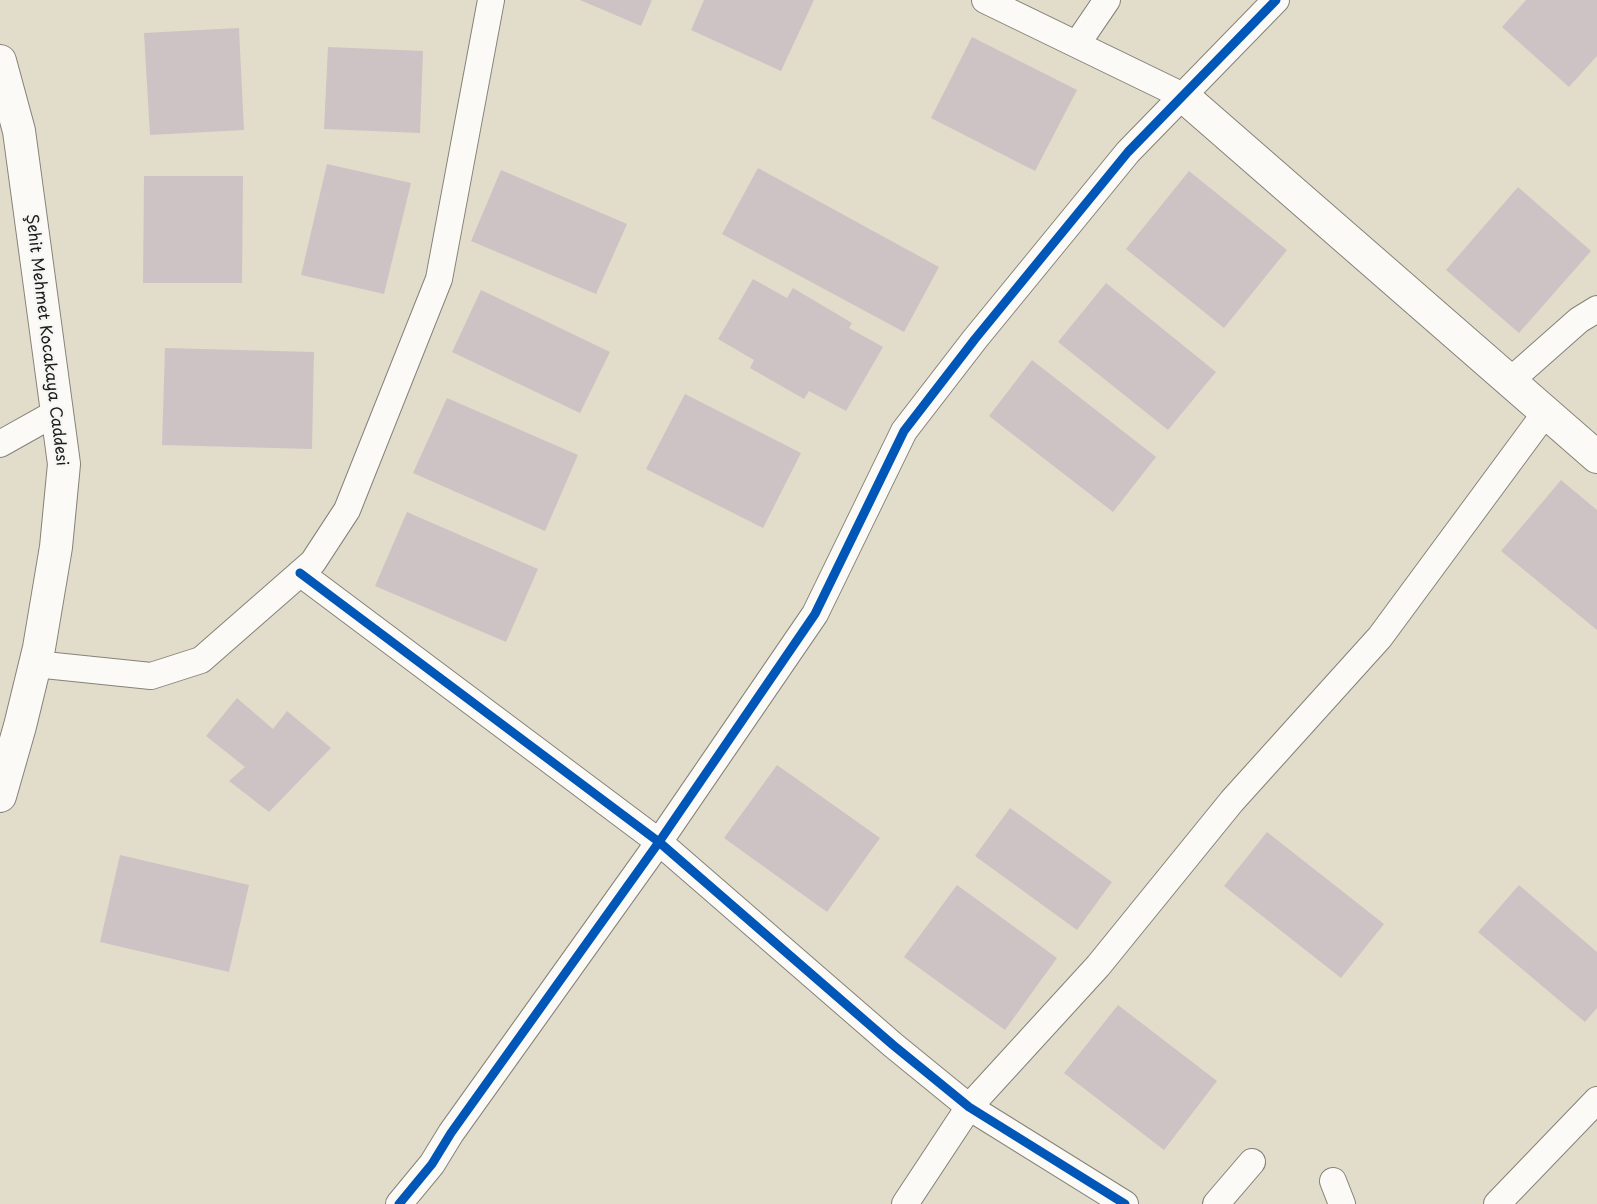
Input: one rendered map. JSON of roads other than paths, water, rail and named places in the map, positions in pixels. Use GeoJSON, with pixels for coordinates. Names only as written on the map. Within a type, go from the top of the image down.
{"type":"FeatureCollection","features":[{"type":"Feature","properties":{"kind":"street"},"geometry":{"type":"LineString","coordinates":[[36,664],[151,676],[201,660],[313,562],[347,510],[438,279],[491,0]]}},
{"type":"Feature","properties":{"kind":"street"},"geometry":{"type":"LineString","coordinates":[[985,0],[1183,96],[1597,457]]}},
{"type":"Feature","properties":{"kind":"street"},"geometry":{"type":"LineString","coordinates":[[1077,44],[1107,0]]}},
{"type":"Feature","properties":{"kind":"street"},"geometry":{"type":"LineString","coordinates":[[399,1204],[432,1164],[580,950],[659,842],[815,614],[904,431],[975,339],[1128,152],[1276,0]]}},
{"type":"Feature","properties":{"kind":"street","name":"Şehit Mehmet Kocakaya Caddesi"},"geometry":{"type":"LineString","coordinates":[[0,61],[19,131],[64,464],[56,547],[36,664],[0,795]]}},
{"type":"Feature","properties":{"kind":"street"},"geometry":{"type":"LineString","coordinates":[[1510,381],[1579,320],[1597,309]]}},
{"type":"Feature","properties":{"kind":"street"},"geometry":{"type":"LineString","coordinates":[[0,444],[57,412]]}},
{"type":"Feature","properties":{"kind":"street"},"geometry":{"type":"LineString","coordinates":[[905,1204],[969,1107],[1098,966],[1232,801],[1380,637],[1546,412]]}},
{"type":"Feature","properties":{"kind":"street"},"geometry":{"type":"LineString","coordinates":[[300,573],[659,842],[893,1045],[969,1107],[1125,1204]]}},
{"type":"Feature","properties":{"kind":"street"},"geometry":{"type":"LineString","coordinates":[[1497,1204],[1597,1100]]}},
{"type":"Feature","properties":{"kind":"street"},"geometry":{"type":"LineString","coordinates":[[1216,1204],[1252,1162]]}}]}
